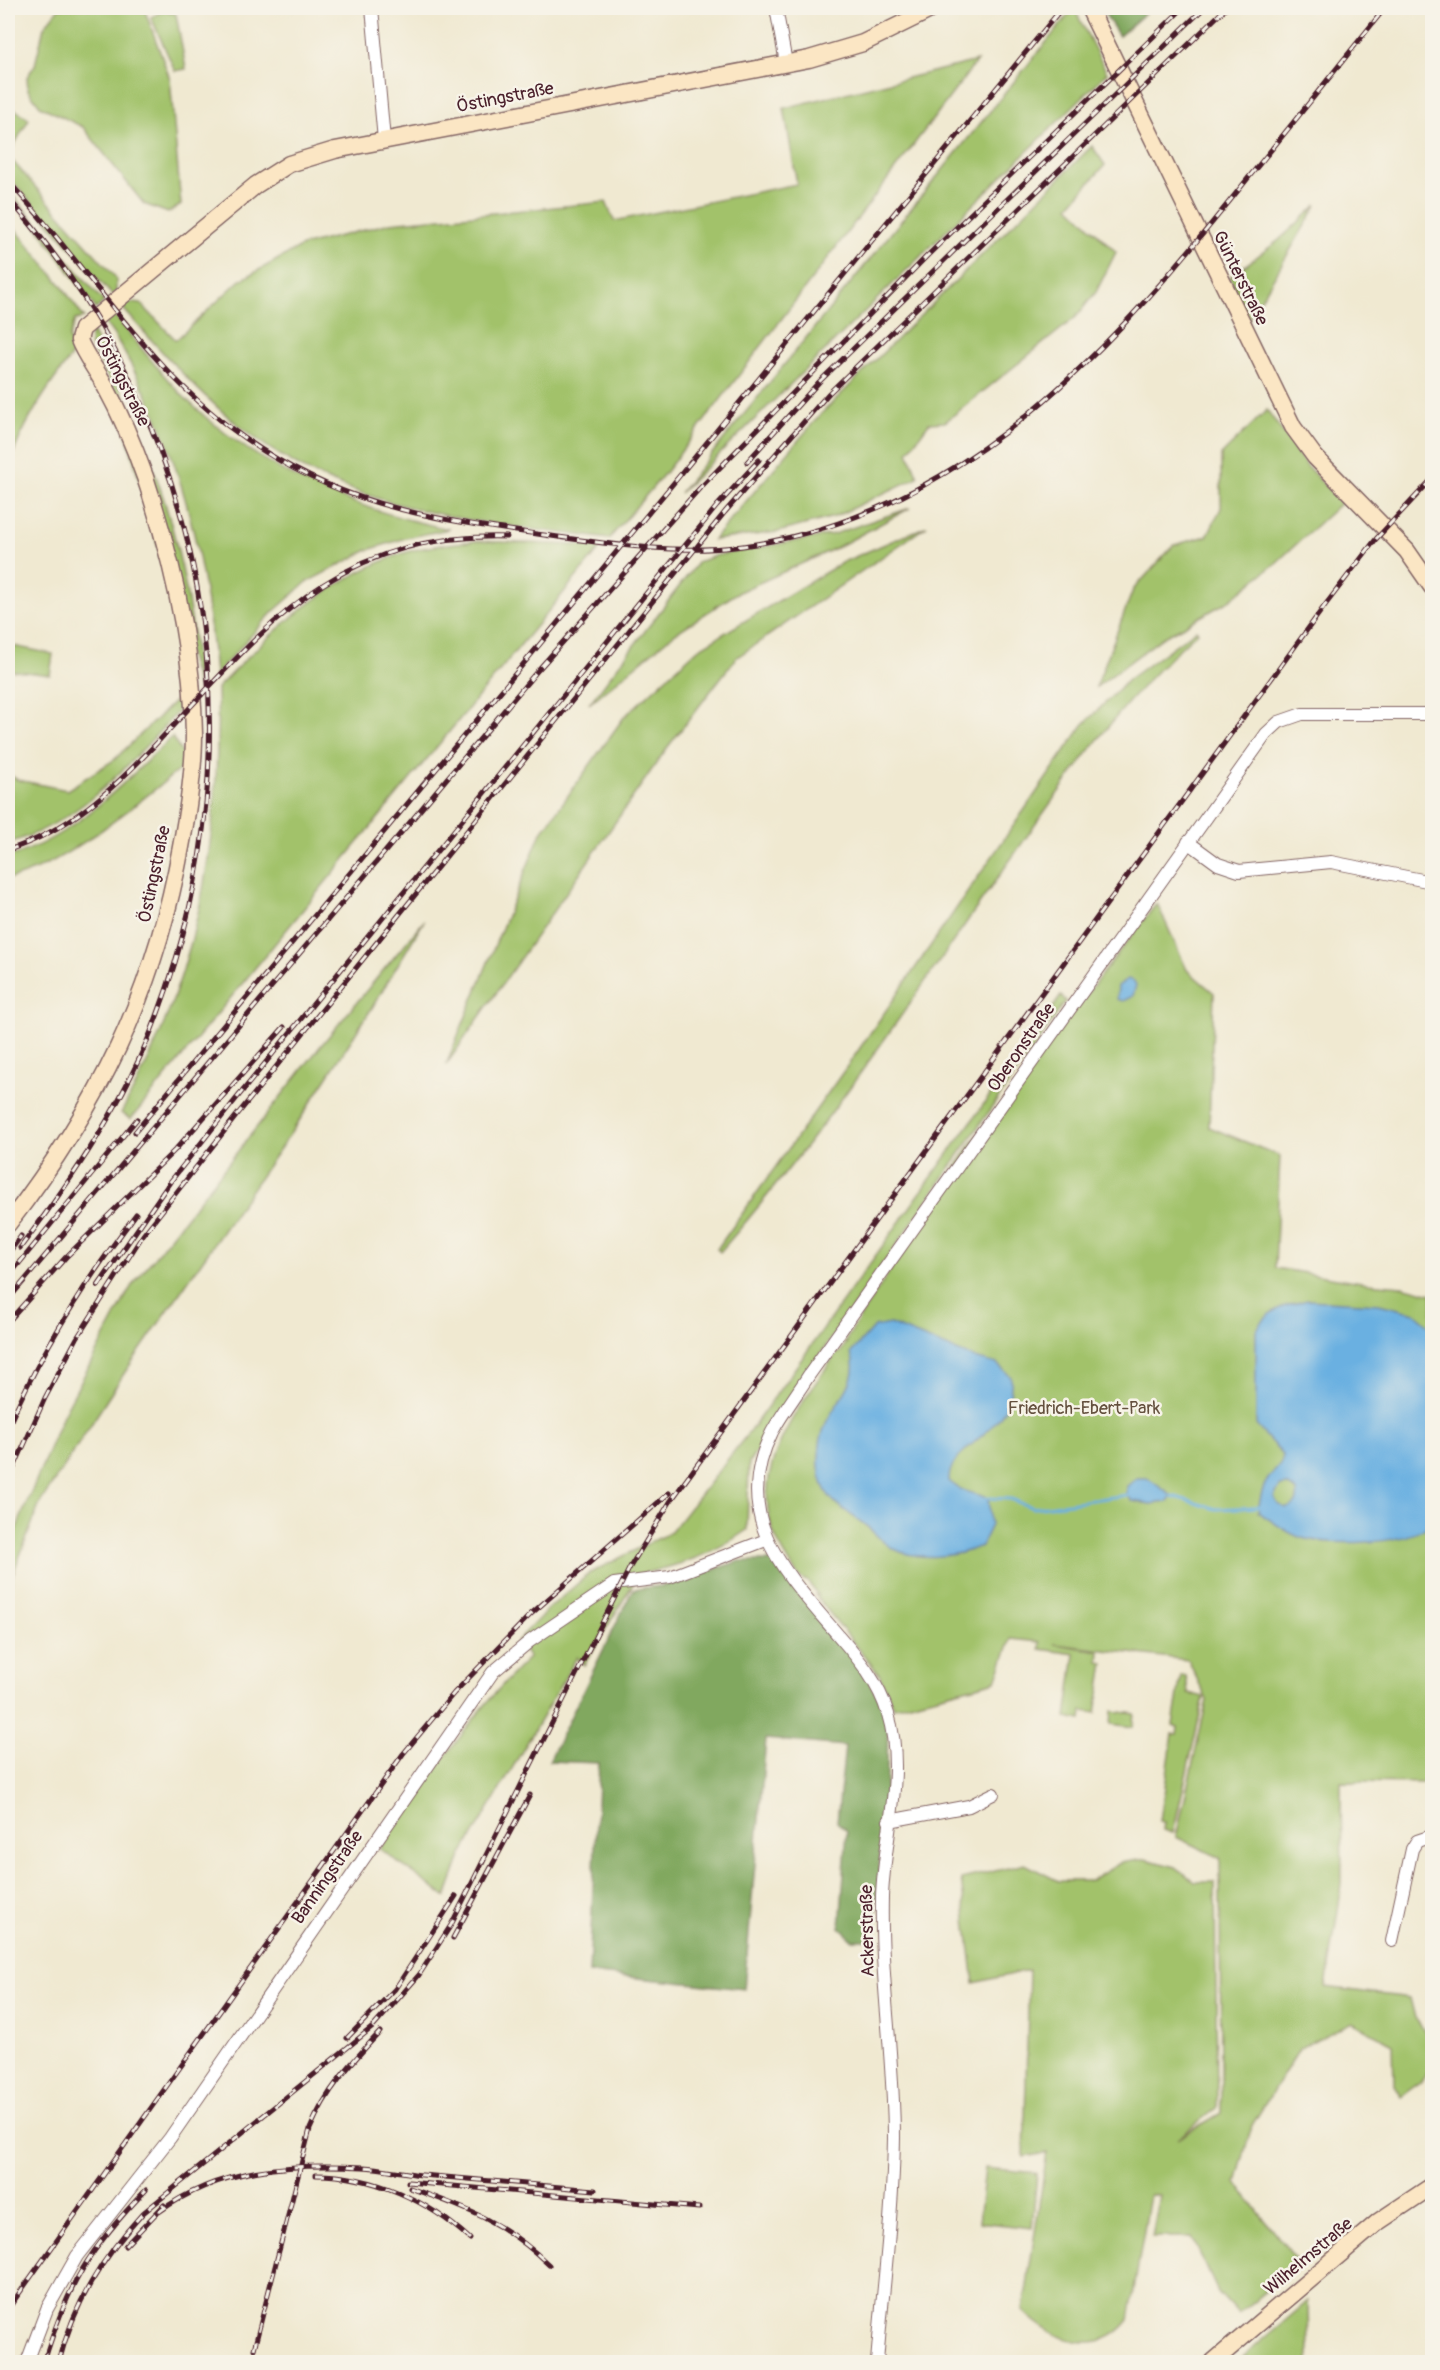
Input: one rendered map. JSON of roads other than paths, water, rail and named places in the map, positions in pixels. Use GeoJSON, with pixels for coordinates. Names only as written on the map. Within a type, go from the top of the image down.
{"type":"FeatureCollection","features":[{"type":"Feature","properties":{"kind":"street"},"geometry":{"type":"LineString","coordinates":[[372,8],[384,140]]}},
{"type":"Feature","properties":{"kind":"street"},"geometry":{"type":"LineString","coordinates":[[776,8],[786,63]]}},
{"type":"Feature","properties":{"kind":"street","name":"Östingstraße"},"geometry":{"type":"LineString","coordinates":[[8,1224],[80,1119],[121,1045],[141,994],[168,911],[188,809],[192,762],[192,697],[176,585],[169,555],[128,432],[81,345],[79,333],[238,199],[282,168],[319,153],[786,63],[862,43],[934,8]]}},
{"type":"Feature","properties":{"kind":"street","name":"Günterstraße"},"geometry":{"type":"LineString","coordinates":[[1089,8],[1293,427],[1315,457],[1397,539],[1432,588]]}},
{"type":"Feature","properties":{"kind":"street","name":"Oberonstraße"},"geometry":{"type":"LineString","coordinates":[[766,1540],[760,1522],[758,1504],[760,1470],[772,1433],[783,1414],[1266,734],[1279,722],[1302,714],[1432,714]]}},
{"type":"Feature","properties":{"kind":"street"},"geometry":{"type":"LineString","coordinates":[[1188,842],[1218,864],[1239,871],[1330,862],[1432,882]]}},
{"type":"Feature","properties":{"kind":"street","name":"Ackerstraße"},"geometry":{"type":"LineString","coordinates":[[766,1540],[792,1581],[865,1667],[888,1714],[894,1747],[882,1909],[894,2138],[877,2362]]}},
{"type":"Feature","properties":{"kind":"street","name":"Banningstraße"},"geometry":{"type":"LineString","coordinates":[[27,2362],[47,2309],[77,2256],[170,2138],[493,1672],[530,1641],[614,1584],[670,1577],[766,1540]]}},
{"type":"Feature","properties":{"kind":"street"},"geometry":{"type":"LineString","coordinates":[[890,1821],[969,1806],[993,1794]]}},
{"type":"Feature","properties":{"kind":"street"},"geometry":{"type":"LineString","coordinates":[[1392,1941],[1412,1849],[1417,1841],[1432,1836]]}},
{"type":"Feature","properties":{"kind":"street","name":"Wilhelmstraße"},"geometry":{"type":"LineString","coordinates":[[1213,2362],[1378,2222],[1432,2186]]}},
{"type":"Feature","properties":{"kind":"water"},"geometry":{"type":"Polygon","coordinates":[[[1128,979],[1134,981],[1136,985],[1133,996],[1123,1001],[1117,999],[1118,986],[1128,979]]]}},
{"type":"Feature","properties":{"kind":"water"},"geometry":{"type":"Polygon","coordinates":[[[1308,1300],[1379,1304],[1415,1313],[1432,1328],[1432,1516],[1425,1528],[1414,1534],[1365,1542],[1314,1540],[1296,1536],[1258,1512],[1264,1487],[1283,1455],[1256,1425],[1256,1331],[1266,1317],[1278,1309],[1308,1300]],[[1287,1485],[1280,1486],[1274,1497],[1278,1504],[1285,1508],[1296,1503],[1297,1491],[1287,1485]]]}},
{"type":"Feature","properties":{"kind":"water"},"geometry":{"type":"Polygon","coordinates":[[[890,1324],[974,1358],[997,1364],[1011,1377],[1010,1396],[1003,1412],[951,1468],[949,1481],[963,1490],[988,1498],[991,1525],[981,1546],[971,1550],[949,1555],[925,1556],[913,1555],[892,1548],[838,1506],[824,1487],[819,1467],[821,1439],[826,1423],[850,1382],[853,1373],[851,1353],[874,1327],[890,1324]]]}},
{"type":"Feature","properties":{"kind":"water"},"geometry":{"type":"Polygon","coordinates":[[[1137,1478],[1147,1478],[1172,1496],[1167,1502],[1151,1504],[1132,1501],[1127,1495],[1127,1486],[1137,1478]]]}},
{"type":"Feature","properties":{"kind":"waterway"},"geometry":{"type":"LineString","coordinates":[[988,1498],[1011,1499],[1033,1508],[1127,1495]]}},
{"type":"Feature","properties":{"kind":"waterway"},"geometry":{"type":"LineString","coordinates":[[1172,1496],[1216,1509],[1259,1507]]}},
{"type":"Feature","properties":{"kind":"railway"},"geometry":{"type":"LineString","coordinates":[[135,1132],[681,474],[1062,8]]}},
{"type":"Feature","properties":{"kind":"railway"},"geometry":{"type":"LineString","coordinates":[[8,1300],[538,670],[699,489],[927,256],[1183,8]]}},
{"type":"Feature","properties":{"kind":"railway"},"geometry":{"type":"LineString","coordinates":[[747,462],[819,382],[1204,8]]}},
{"type":"Feature","properties":{"kind":"railway"},"geometry":{"type":"LineString","coordinates":[[8,1481],[45,1398],[77,1338],[143,1235],[237,1115],[725,512],[829,393],[1226,8]]}},
{"type":"Feature","properties":{"kind":"railway"},"geometry":{"type":"LineString","coordinates":[[8,181],[62,243],[140,340],[197,400],[228,426],[265,452],[303,473],[340,490],[378,503],[458,522],[500,529],[618,545],[668,549],[743,546],[824,528],[898,499],[966,460],[1030,412],[1090,359],[1145,301],[1198,240],[1385,8]]}},
{"type":"Feature","properties":{"kind":"railway"},"geometry":{"type":"LineString","coordinates":[[8,198],[76,286],[130,381],[171,481],[197,586],[209,693],[206,802],[189,910],[157,1016],[130,1078],[97,1137],[60,1194],[20,1248]]}},
{"type":"Feature","properties":{"kind":"railway"},"geometry":{"type":"LineString","coordinates":[[98,1286],[170,1182],[228,1109],[717,506],[759,460]]}},
{"type":"Feature","properties":{"kind":"railway"},"geometry":{"type":"LineString","coordinates":[[59,2362],[73,2320],[91,2282],[102,2264],[143,2213],[374,2026],[419,1975],[451,1925],[630,1567],[670,1502],[1326,604],[1376,539],[1432,479]]}},
{"type":"Feature","properties":{"kind":"railway"},"geometry":{"type":"LineString","coordinates":[[8,850],[50,832],[105,794],[267,628],[306,596],[347,571],[393,551],[446,540],[507,537]]}},
{"type":"Feature","properties":{"kind":"railway"},"geometry":{"type":"LineString","coordinates":[[8,1322],[66,1257],[175,1150],[284,1027]]}},
{"type":"Feature","properties":{"kind":"railway"},"geometry":{"type":"LineString","coordinates":[[8,1277],[137,1119]]}},
{"type":"Feature","properties":{"kind":"railway"},"geometry":{"type":"LineString","coordinates":[[8,1427],[35,1371],[66,1317],[136,1214]]}},
{"type":"Feature","properties":{"kind":"railway"},"geometry":{"type":"LineString","coordinates":[[8,1254],[21,1236]]}},
{"type":"Feature","properties":{"kind":"railway"},"geometry":{"type":"LineString","coordinates":[[8,2309],[403,1754],[454,1693],[531,1614],[669,1493]]}},
{"type":"Feature","properties":{"kind":"railway"},"geometry":{"type":"LineString","coordinates":[[453,1938],[530,1795]]}},
{"type":"Feature","properties":{"kind":"railway"},"geometry":{"type":"LineString","coordinates":[[347,2038],[395,1989],[456,1896]]}},
{"type":"Feature","properties":{"kind":"railway"},"geometry":{"type":"LineString","coordinates":[[254,2349],[310,2129],[332,2089],[380,2032]]}},
{"type":"Feature","properties":{"kind":"railway"},"geometry":{"type":"LineString","coordinates":[[159,2212],[182,2197],[231,2177],[309,2166],[370,2168],[422,2175],[595,2190]]}},
{"type":"Feature","properties":{"kind":"railway"},"geometry":{"type":"LineString","coordinates":[[316,2175],[358,2180],[399,2193],[437,2213],[470,2239]]}},
{"type":"Feature","properties":{"kind":"railway"},"geometry":{"type":"LineString","coordinates":[[408,2182],[699,2208]]}},
{"type":"Feature","properties":{"kind":"railway"},"geometry":{"type":"LineString","coordinates":[[410,2188],[484,2218],[517,2238],[549,2265]]}},
{"type":"Feature","properties":{"kind":"railway"},"geometry":{"type":"LineString","coordinates":[[44,2362],[62,2311],[83,2269],[109,2231],[146,2190]]}},
{"type":"Feature","properties":{"kind":"railway"},"geometry":{"type":"LineString","coordinates":[[125,2246],[164,2205]]}},
{"type":"Feature","properties":{"kind":"park label","name":"Friedrich-Ebert-Park"},"geometry":{"type":"Point","coordinates":[1084,1408]}}]}
